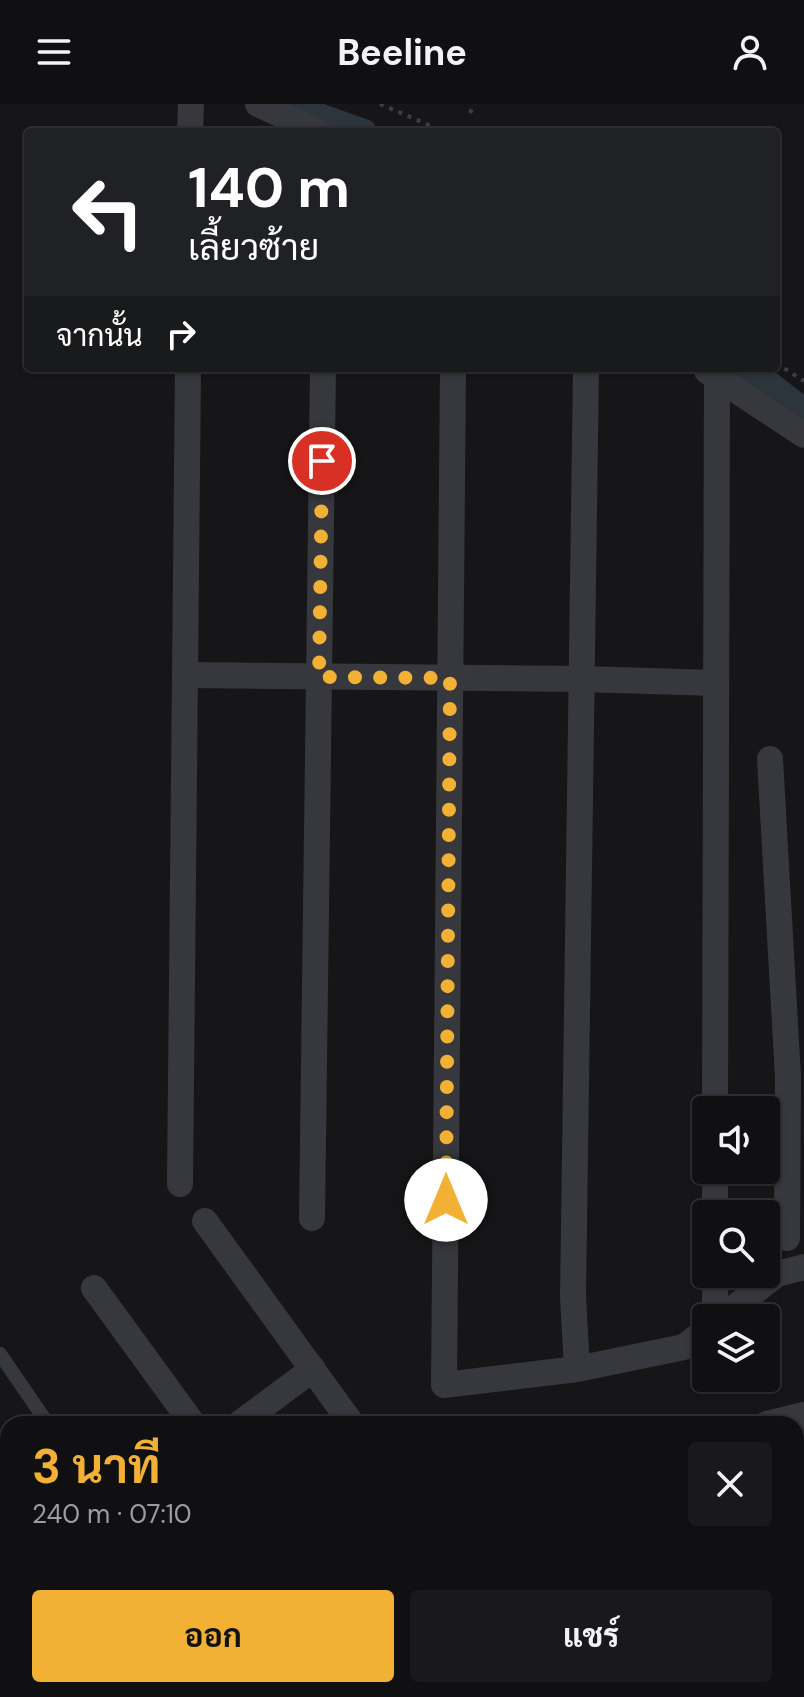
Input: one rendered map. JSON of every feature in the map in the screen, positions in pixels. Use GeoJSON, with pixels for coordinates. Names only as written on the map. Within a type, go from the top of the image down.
{"type":"FeatureCollection","features":[{"type":"Feature","properties":{"kind":"street"},"geometry":{"type":"LineString","coordinates":[[190,128],[191,104]]}},
{"type":"Feature","properties":{"kind":"street"},"geometry":{"type":"LineString","coordinates":[[258,104],[309,128]]}},
{"type":"Feature","properties":{"kind":"street"},"geometry":{"type":"LineString","coordinates":[[180,1184],[188,372]]}},
{"type":"Feature","properties":{"kind":"street"},"geometry":{"type":"LineString","coordinates":[[312,1218],[323,372]]}},
{"type":"Feature","properties":{"kind":"street"},"geometry":{"type":"LineString","coordinates":[[453,372],[444,1385],[577,1369],[684,1347],[692,1341]]}},
{"type":"Feature","properties":{"kind":"street"},"geometry":{"type":"LineString","coordinates":[[577,1369],[573,1297],[586,372]]}},
{"type":"Feature","properties":{"kind":"street"},"geometry":{"type":"LineString","coordinates":[[710,373],[804,435]]}},
{"type":"Feature","properties":{"kind":"street"},"geometry":{"type":"LineString","coordinates":[[710,373],[716,683],[715,1096]]}},
{"type":"Feature","properties":{"kind":"street"},"geometry":{"type":"LineString","coordinates":[[185,675],[716,683]]}},
{"type":"Feature","properties":{"kind":"street"},"geometry":{"type":"LineString","coordinates":[[770,759],[796,1077],[787,1238]]}},
{"type":"Feature","properties":{"kind":"street"},"geometry":{"type":"LineString","coordinates":[[205,1221],[346,1416]]}},
{"type":"Feature","properties":{"kind":"street"},"geometry":{"type":"LineString","coordinates":[[737,1304],[777,1274],[804,1267]]}},
{"type":"Feature","properties":{"kind":"street"},"geometry":{"type":"LineString","coordinates":[[94,1288],[187,1416]]}},
{"type":"Feature","properties":{"kind":"street"},"geometry":{"type":"LineString","coordinates":[[250,1416],[313,1369]]}},
{"type":"Feature","properties":{"kind":"lane"},"geometry":{"type":"LineString","coordinates":[[0,1354],[43,1416]]}},
{"type":"Feature","properties":{"kind":"path"},"geometry":{"type":"LineString","coordinates":[[380,104],[436,128]]}},
{"type":"Feature","properties":{"kind":"path"},"geometry":{"type":"LineString","coordinates":[[470,113],[475,104]]}},
{"type":"Feature","properties":{"kind":"path"},"geometry":{"type":"LineString","coordinates":[[780,366],[804,381]]}},
{"type":"Feature","properties":{"kind":"waterway"},"geometry":{"type":"LineString","coordinates":[[285,104],[353,128]]}},
{"type":"Feature","properties":{"kind":"waterway"},"geometry":{"type":"LineString","coordinates":[[753,372],[804,411]]}},
{"type":"Feature","properties":{"kind":"route"},"geometry":{"type":"LineString","coordinates":[[322,461],[319,677],[450,678],[446,1200]]}}]}
